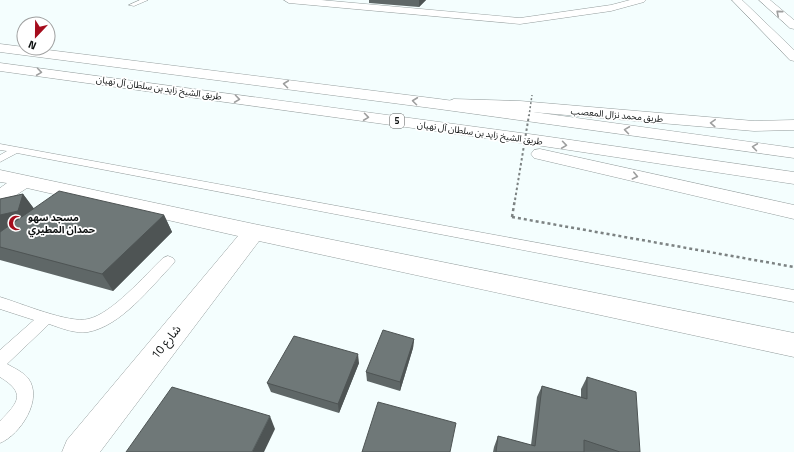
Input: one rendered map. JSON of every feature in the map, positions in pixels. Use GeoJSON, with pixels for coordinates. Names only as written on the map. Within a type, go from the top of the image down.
{"type":"FeatureCollection","features":[{"type":"Feature","properties":{"kind":"main road"},"geometry":{"type":"LineString","coordinates":[[293,0],[520,21],[597,10],[641,0]]}},
{"type":"Feature","properties":{"kind":"main road"},"geometry":{"type":"LineString","coordinates":[[737,0],[794,57]]}},
{"type":"Feature","properties":{"kind":"main road"},"geometry":{"type":"LineString","coordinates":[[764,0],[794,26]]}},
{"type":"Feature","properties":{"kind":"main road"},"geometry":{"type":"LineString","coordinates":[[752,14],[774,28],[794,49]]}},
{"type":"Feature","properties":{"kind":"main road","name":"طريق الشيخ زايد بن سلطان آل نهيان"},"geometry":{"type":"LineString","coordinates":[[0,48],[439,104],[794,153]]}},
{"type":"Feature","properties":{"kind":"main road","name":"طريق الشيخ زايد بن سلطان آل نهيان"},"geometry":{"type":"LineString","coordinates":[[0,67],[406,122],[794,178]]}},
{"type":"Feature","properties":{"kind":"main road","name":"طريق محمد نزال المعصب"},"geometry":{"type":"LineString","coordinates":[[439,104],[520,106],[754,126],[794,125]]}},
{"type":"Feature","properties":{"kind":"main road"},"geometry":{"type":"LineString","coordinates":[[406,122],[734,199],[794,211]]}},
{"type":"Feature","properties":{"kind":"main road"},"geometry":{"type":"LineString","coordinates":[[0,176],[254,232],[794,345]]}},
{"type":"Feature","properties":{"kind":"main road"},"geometry":{"type":"LineString","coordinates":[[0,197],[24,181]]}},
{"type":"Feature","properties":{"kind":"main road","name":"شارع 10"},"geometry":{"type":"LineString","coordinates":[[79,452],[254,232]]}},
{"type":"Feature","properties":{"kind":"lane"},"geometry":{"type":"LineString","coordinates":[[132,5],[146,0]]}},
{"type":"Feature","properties":{"kind":"lane"},"geometry":{"type":"LineString","coordinates":[[0,147],[794,296]]}},
{"type":"Feature","properties":{"kind":"lane"},"geometry":{"type":"LineString","coordinates":[[0,159],[16,150]]}},
{"type":"Feature","properties":{"kind":"lane"},"geometry":{"type":"LineString","coordinates":[[0,303],[70,325],[87,326],[102,321],[117,311],[168,261]]}},
{"type":"Feature","properties":{"kind":"lane"},"geometry":{"type":"LineString","coordinates":[[0,360],[46,318]]}},
{"type":"Feature","properties":{"kind":"lane"},"geometry":{"type":"LineString","coordinates":[[0,368],[19,380],[24,386],[25,393],[18,413],[0,434]]}},
{"type":"Feature","properties":{"kind":"path"},"geometry":{"type":"LineString","coordinates":[[532,95],[512,217],[794,268]]}},
{"type":"Feature","properties":{"kind":"building"},"geometry":{"type":"Polygon","coordinates":[[[59,191],[164,215],[102,274],[0,247],[0,232],[59,191]]]}},
{"type":"Feature","properties":{"kind":"building"},"geometry":{"type":"Polygon","coordinates":[[[23,194],[18,211],[0,215],[0,199],[23,194]]]}},
{"type":"Feature","properties":{"kind":"building"},"geometry":{"type":"Polygon","coordinates":[[[383,330],[414,339],[400,382],[366,372],[383,330]]]}},
{"type":"Feature","properties":{"kind":"building"},"geometry":{"type":"Polygon","coordinates":[[[294,336],[358,354],[338,404],[267,383],[294,336]]]}},
{"type":"Feature","properties":{"kind":"building"},"geometry":{"type":"Polygon","coordinates":[[[587,377],[636,392],[640,452],[620,452],[584,440],[584,452],[496,452],[498,436],[535,446],[542,386],[587,399],[587,377]]]}},
{"type":"Feature","properties":{"kind":"building"},"geometry":{"type":"Polygon","coordinates":[[[172,387],[270,416],[252,452],[126,452],[172,387]]]}},
{"type":"Feature","properties":{"kind":"building"},"geometry":{"type":"Polygon","coordinates":[[[378,402],[456,423],[450,452],[362,452],[378,402]]]}},
{"type":"Feature","properties":{"kind":"place","name":"مسجد سهو حمدان المطيري"},"geometry":{"type":"Point","coordinates":[16,223]}}]}
